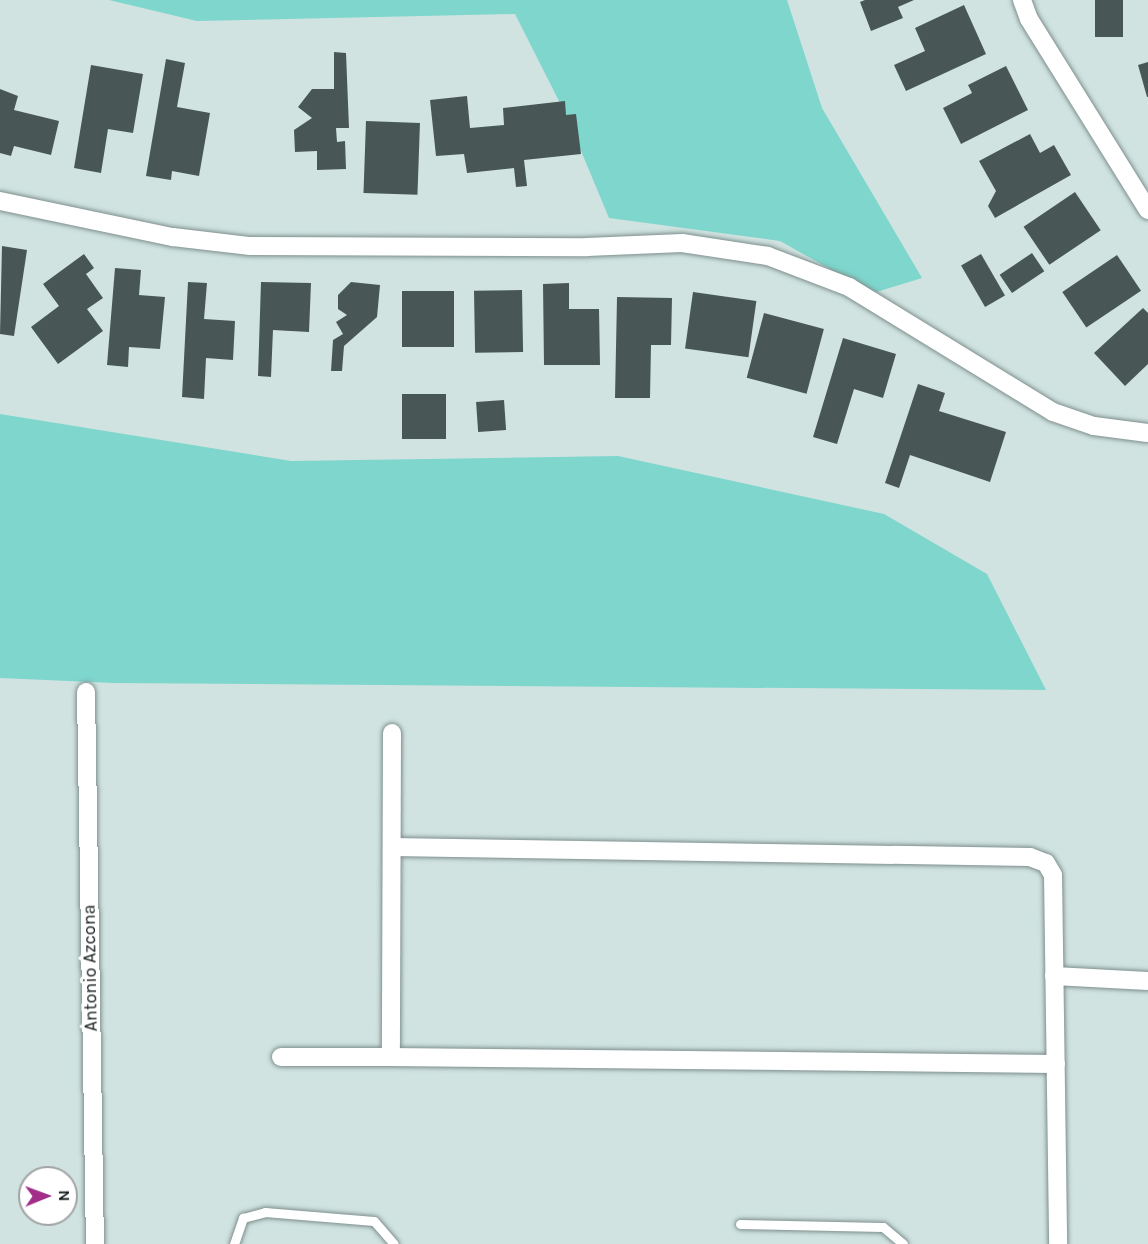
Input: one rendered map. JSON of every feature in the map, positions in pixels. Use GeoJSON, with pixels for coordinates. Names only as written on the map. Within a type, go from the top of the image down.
{"type":"FeatureCollection","features":[{"type":"Feature","properties":{"kind":"street"},"geometry":{"type":"LineString","coordinates":[[1022,0],[1029,19],[1148,210]]}},
{"type":"Feature","properties":{"kind":"street"},"geometry":{"type":"LineString","coordinates":[[0,201],[173,237],[228,244],[587,247],[682,243],[768,256],[849,287],[1053,412],[1094,426],[1148,433]]}},
{"type":"Feature","properties":{"kind":"street","name":"Antonio Azcona"},"geometry":{"type":"LineString","coordinates":[[86,692],[94,1244]]}},
{"type":"Feature","properties":{"kind":"street"},"geometry":{"type":"LineString","coordinates":[[391,1057],[392,733]]}},
{"type":"Feature","properties":{"kind":"street"},"geometry":{"type":"LineString","coordinates":[[392,847],[1030,857],[1046,863],[1053,875],[1058,1244]]}},
{"type":"Feature","properties":{"kind":"street"},"geometry":{"type":"LineString","coordinates":[[1054,976],[1148,981]]}},
{"type":"Feature","properties":{"kind":"street"},"geometry":{"type":"LineString","coordinates":[[281,1057],[1056,1064]]}},
{"type":"Feature","properties":{"kind":"lane"},"geometry":{"type":"LineString","coordinates":[[234,1244],[243,1218],[265,1212],[374,1221],[394,1244]]}},
{"type":"Feature","properties":{"kind":"lane"},"geometry":{"type":"LineString","coordinates":[[740,1224],[883,1227],[903,1244]]}},
{"type":"Feature","properties":{"kind":"shaded area"},"geometry":{"type":"Polygon","coordinates":[[[109,0],[787,0],[822,108],[922,278],[873,293],[780,241],[609,218],[566,115],[515,14],[197,21],[109,0]]]}},
{"type":"Feature","properties":{"kind":"shaded area"},"geometry":{"type":"Polygon","coordinates":[[[0,414],[291,461],[618,456],[884,514],[987,574],[1046,690],[114,683],[0,678],[0,414]]]}},
{"type":"Feature","properties":{"kind":"building"},"geometry":{"type":"Polygon","coordinates":[[[865,0],[914,0],[898,7],[903,18],[871,31],[860,2],[865,0]]]}},
{"type":"Feature","properties":{"kind":"building"},"geometry":{"type":"Polygon","coordinates":[[[1095,0],[1123,0],[1123,37],[1095,37],[1095,0]]]}},
{"type":"Feature","properties":{"kind":"building"},"geometry":{"type":"Polygon","coordinates":[[[964,5],[986,54],[906,91],[894,65],[925,51],[915,28],[964,5]]]}},
{"type":"Feature","properties":{"kind":"building"},"geometry":{"type":"Polygon","coordinates":[[[334,52],[346,53],[349,128],[336,128],[337,142],[345,141],[346,169],[317,170],[317,151],[295,152],[294,130],[312,118],[298,107],[312,89],[334,89],[334,52]]]}},
{"type":"Feature","properties":{"kind":"building"},"geometry":{"type":"Polygon","coordinates":[[[166,59],[185,63],[177,107],[210,113],[199,176],[172,171],[171,180],[146,176],[166,59]]]}},
{"type":"Feature","properties":{"kind":"building"},"geometry":{"type":"Polygon","coordinates":[[[1148,62],[1148,97],[1147,97],[1138,65],[1148,62]]]}},
{"type":"Feature","properties":{"kind":"building"},"geometry":{"type":"Polygon","coordinates":[[[91,65],[143,74],[133,133],[108,129],[101,173],[74,168],[91,65]]]}},
{"type":"Feature","properties":{"kind":"building"},"geometry":{"type":"Polygon","coordinates":[[[1006,66],[1028,110],[961,144],[943,108],[972,93],[968,85],[1006,66]]]}},
{"type":"Feature","properties":{"kind":"building"},"geometry":{"type":"Polygon","coordinates":[[[0,89],[18,96],[14,110],[59,121],[51,155],[14,146],[11,156],[0,153],[0,89]]]}},
{"type":"Feature","properties":{"kind":"building"},"geometry":{"type":"Polygon","coordinates":[[[467,96],[470,128],[504,125],[503,108],[565,101],[566,115],[576,114],[581,154],[524,160],[527,186],[516,187],[514,168],[467,173],[464,154],[436,156],[430,100],[467,96]]]}},
{"type":"Feature","properties":{"kind":"building"},"geometry":{"type":"Polygon","coordinates":[[[366,121],[420,123],[417,195],[363,193],[366,121]]]}},
{"type":"Feature","properties":{"kind":"building"},"geometry":{"type":"Polygon","coordinates":[[[1030,134],[1040,153],[1054,145],[1071,175],[995,218],[988,206],[996,191],[979,161],[1030,134]]]}},
{"type":"Feature","properties":{"kind":"building"},"geometry":{"type":"Polygon","coordinates":[[[1075,192],[1101,230],[1049,265],[1024,227],[1075,192]]]}},
{"type":"Feature","properties":{"kind":"building"},"geometry":{"type":"Polygon","coordinates":[[[2,246],[27,250],[14,336],[0,334],[2,246]]]}},
{"type":"Feature","properties":{"kind":"building"},"geometry":{"type":"Polygon","coordinates":[[[1032,253],[1044,271],[1012,293],[1000,275],[1032,253]]]}},
{"type":"Feature","properties":{"kind":"building"},"geometry":{"type":"Polygon","coordinates":[[[84,254],[94,268],[86,274],[103,298],[87,309],[103,331],[58,364],[31,327],[59,306],[43,284],[84,254]]]}},
{"type":"Feature","properties":{"kind":"building"},"geometry":{"type":"Polygon","coordinates":[[[981,254],[1005,296],[985,307],[961,266],[981,254]]]}},
{"type":"Feature","properties":{"kind":"building"},"geometry":{"type":"Polygon","coordinates":[[[1117,255],[1141,291],[1086,328],[1062,292],[1117,255]]]}},
{"type":"Feature","properties":{"kind":"building"},"geometry":{"type":"Polygon","coordinates":[[[115,268],[141,270],[139,295],[165,297],[160,349],[129,347],[128,367],[107,365],[115,268]]]}},
{"type":"Feature","properties":{"kind":"building"},"geometry":{"type":"Polygon","coordinates":[[[188,282],[207,283],[204,319],[235,321],[233,360],[206,358],[204,399],[182,397],[188,282]]]}},
{"type":"Feature","properties":{"kind":"building"},"geometry":{"type":"Polygon","coordinates":[[[261,282],[311,283],[309,332],[273,330],[271,377],[258,376],[261,282]]]}},
{"type":"Feature","properties":{"kind":"building"},"geometry":{"type":"Polygon","coordinates":[[[351,282],[380,285],[377,317],[344,346],[342,371],[331,371],[333,340],[343,334],[336,322],[347,315],[338,309],[338,295],[351,282]]]}},
{"type":"Feature","properties":{"kind":"building"},"geometry":{"type":"Polygon","coordinates":[[[569,283],[569,309],[599,309],[600,365],[544,365],[543,284],[569,283]]]}},
{"type":"Feature","properties":{"kind":"building"},"geometry":{"type":"Polygon","coordinates":[[[522,290],[523,352],[475,353],[474,291],[522,290]]]}},
{"type":"Feature","properties":{"kind":"building"},"geometry":{"type":"Polygon","coordinates":[[[402,291],[454,291],[454,347],[402,347],[402,291]]]}},
{"type":"Feature","properties":{"kind":"building"},"geometry":{"type":"Polygon","coordinates":[[[693,292],[756,301],[748,357],[685,348],[693,292]]]}},
{"type":"Feature","properties":{"kind":"building"},"geometry":{"type":"Polygon","coordinates":[[[617,297],[672,298],[671,345],[651,345],[650,398],[615,398],[617,297]]]}},
{"type":"Feature","properties":{"kind":"building"},"geometry":{"type":"Polygon","coordinates":[[[1143,308],[1148,313],[1148,364],[1125,386],[1094,353],[1143,308]]]}},
{"type":"Feature","properties":{"kind":"building"},"geometry":{"type":"Polygon","coordinates":[[[764,313],[824,329],[807,394],[747,378],[764,313]]]}},
{"type":"Feature","properties":{"kind":"building"},"geometry":{"type":"Polygon","coordinates":[[[843,338],[896,354],[883,398],[854,389],[837,444],[813,437],[843,338]]]}},
{"type":"Feature","properties":{"kind":"building"},"geometry":{"type":"Polygon","coordinates":[[[918,384],[945,393],[939,411],[1006,432],[990,482],[910,455],[899,488],[885,483],[918,384]]]}},
{"type":"Feature","properties":{"kind":"building"},"geometry":{"type":"Polygon","coordinates":[[[402,394],[446,394],[446,439],[402,439],[402,394]]]}},
{"type":"Feature","properties":{"kind":"building"},"geometry":{"type":"Polygon","coordinates":[[[504,400],[506,430],[478,432],[476,402],[504,400]]]}}]}
